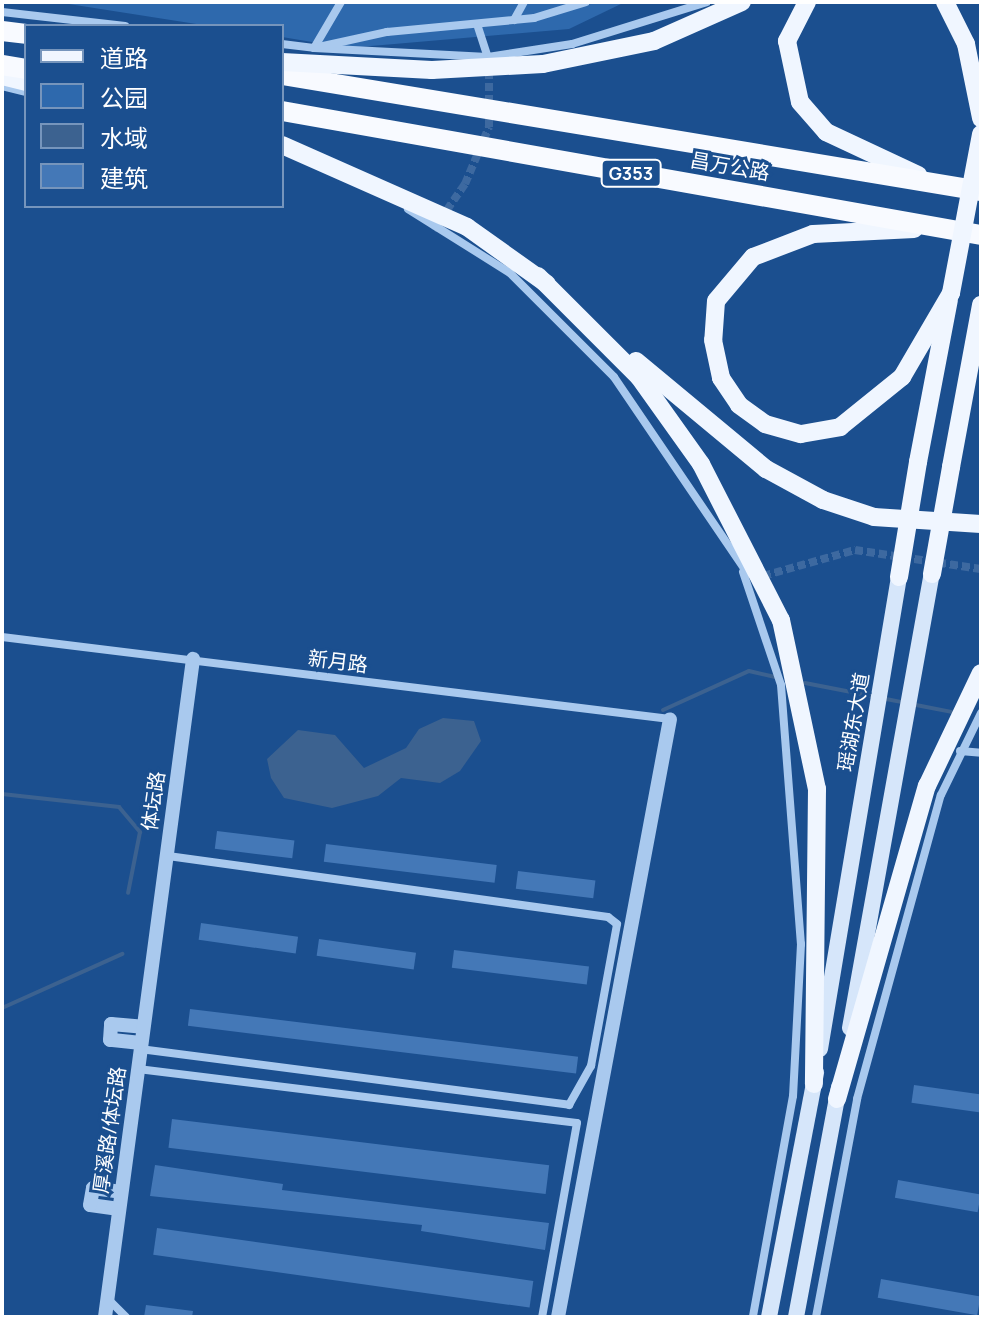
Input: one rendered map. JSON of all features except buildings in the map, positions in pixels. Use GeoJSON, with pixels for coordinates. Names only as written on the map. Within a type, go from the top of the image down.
{"type":"FeatureCollection","features":[{"type":"Feature","properties":{"kind":"highway"},"geometry":{"type":"LineString","coordinates":[[2,31],[24,34]]}},
{"type":"Feature","properties":{"kind":"highway"},"geometry":{"type":"LineString","coordinates":[[2,65],[24,69]]}},
{"type":"Feature","properties":{"kind":"highway","name":"昌万公路"},"geometry":{"type":"LineString","coordinates":[[284,75],[981,191]]}},
{"type":"Feature","properties":{"kind":"highway","name":"昌万公路"},"geometry":{"type":"LineString","coordinates":[[284,111],[981,235]]}},
{"type":"Feature","properties":{"kind":"main road"},"geometry":{"type":"LineString","coordinates":[[284,62],[432,70],[543,64],[654,41],[742,2]]}},
{"type":"Feature","properties":{"kind":"main road"},"geometry":{"type":"LineString","coordinates":[[807,2],[787,41],[800,102],[826,132],[862,153],[943,185]]}},
{"type":"Feature","properties":{"kind":"main road"},"geometry":{"type":"LineString","coordinates":[[945,2],[966,44],[981,118]]}},
{"type":"Feature","properties":{"kind":"main road"},"geometry":{"type":"LineString","coordinates":[[2,76],[24,82]]}},
{"type":"Feature","properties":{"kind":"main road","name":"瑶湖东大道"},"geometry":{"type":"LineString","coordinates":[[769,1317],[814,1084],[918,462],[981,134]]}},
{"type":"Feature","properties":{"kind":"main road"},"geometry":{"type":"LineString","coordinates":[[284,146],[413,198],[538,276],[766,469],[874,517],[981,524]]}},
{"type":"Feature","properties":{"kind":"main road"},"geometry":{"type":"LineString","coordinates":[[943,228],[859,230],[776,243],[733,275],[716,301],[714,361],[739,405],[765,424],[801,434],[840,427],[869,411],[902,377],[951,293]]}},
{"type":"Feature","properties":{"kind":"main road"},"geometry":{"type":"LineString","coordinates":[[538,276],[639,377],[701,464],[763,576],[808,721],[817,789],[814,1084]]}},
{"type":"Feature","properties":{"kind":"main road"},"geometry":{"type":"LineString","coordinates":[[796,1317],[981,305]]}},
{"type":"Feature","properties":{"kind":"main road"},"geometry":{"type":"LineString","coordinates":[[951,467],[981,351]]}},
{"type":"Feature","properties":{"kind":"main road"},"geometry":{"type":"LineString","coordinates":[[837,1099],[927,786],[981,673]]}},
{"type":"Feature","properties":{"kind":"street"},"geometry":{"type":"LineString","coordinates":[[314,48],[341,2]]}},
{"type":"Feature","properties":{"kind":"street"},"geometry":{"type":"LineString","coordinates":[[514,20],[524,2]]}},
{"type":"Feature","properties":{"kind":"street"},"geometry":{"type":"LineString","coordinates":[[314,48],[514,20],[586,2]]}},
{"type":"Feature","properties":{"kind":"street"},"geometry":{"type":"LineString","coordinates":[[284,44],[488,57],[572,44],[707,2]]}},
{"type":"Feature","properties":{"kind":"street"},"geometry":{"type":"LineString","coordinates":[[2,12],[107,24]]}},
{"type":"Feature","properties":{"kind":"street"},"geometry":{"type":"LineString","coordinates":[[477,24],[488,57]]}},
{"type":"Feature","properties":{"kind":"street"},"geometry":{"type":"LineString","coordinates":[[2,86],[24,92]]}},
{"type":"Feature","properties":{"kind":"street"},"geometry":{"type":"LineString","coordinates":[[284,156],[408,209],[510,273],[614,377],[743,572],[781,685],[801,944],[793,1096],[753,1317]]}},
{"type":"Feature","properties":{"kind":"street"},"geometry":{"type":"LineString","coordinates":[[743,572],[763,576]]}},
{"type":"Feature","properties":{"kind":"street","name":"新月路"},"geometry":{"type":"LineString","coordinates":[[2,637],[670,719]]}},
{"type":"Feature","properties":{"kind":"street","name":"体坛路"},"geometry":{"type":"LineString","coordinates":[[154,948],[193,659]]}},
{"type":"Feature","properties":{"kind":"street"},"geometry":{"type":"LineString","coordinates":[[816,1317],[857,1099],[941,795],[981,713]]}},
{"type":"Feature","properties":{"kind":"street"},"geometry":{"type":"LineString","coordinates":[[558,1317],[670,719]]}},
{"type":"Feature","properties":{"kind":"street"},"geometry":{"type":"LineString","coordinates":[[960,751],[981,753]]}},
{"type":"Feature","properties":{"kind":"street"},"geometry":{"type":"LineString","coordinates":[[143,1027],[111,1024],[110,1040],[569,1105],[591,1066],[617,924],[608,917],[166,856]]}},
{"type":"Feature","properties":{"kind":"street","name":"厚溪路/体坛路"},"geometry":{"type":"LineString","coordinates":[[105,1317],[154,948]]}},
{"type":"Feature","properties":{"kind":"street"},"geometry":{"type":"LineString","coordinates":[[138,1069],[577,1123],[542,1317]]}},
{"type":"Feature","properties":{"kind":"street"},"geometry":{"type":"LineString","coordinates":[[119,1209],[90,1205],[93,1188],[121,1192]]}},
{"type":"Feature","properties":{"kind":"street"},"geometry":{"type":"LineString","coordinates":[[107,1298],[126,1317]]}},
{"type":"Feature","properties":{"kind":"green space"},"geometry":{"type":"Polygon","coordinates":[[[56,2],[625,2],[569,29],[348,48],[284,37],[284,24],[196,24],[56,2]]]}},
{"type":"Feature","properties":{"kind":"water"},"geometry":{"type":"Polygon","coordinates":[[[443,718],[474,721],[481,741],[460,771],[440,783],[401,778],[378,796],[332,808],[284,798],[271,778],[267,759],[298,730],[335,735],[364,768],[406,748],[419,729],[443,718]]]}},
{"type":"Feature","properties":{"kind":"waterway"},"geometry":{"type":"LineString","coordinates":[[663,710],[749,671],[776,677]]}},
{"type":"Feature","properties":{"kind":"waterway"},"geometry":{"type":"LineString","coordinates":[[805,683],[872,696]]}},
{"type":"Feature","properties":{"kind":"waterway"},"geometry":{"type":"LineString","coordinates":[[886,699],[901,702]]}},
{"type":"Feature","properties":{"kind":"waterway"},"geometry":{"type":"LineString","coordinates":[[916,705],[951,712]]}},
{"type":"Feature","properties":{"kind":"waterway"},"geometry":{"type":"LineString","coordinates":[[2,794],[119,807],[140,832],[128,893]]}},
{"type":"Feature","properties":{"kind":"waterway"},"geometry":{"type":"LineString","coordinates":[[2,1008],[122,954]]}},
{"type":"Feature","properties":{"kind":"tunnel"},"geometry":{"type":"LineString","coordinates":[[433,230],[465,184],[489,127],[489,66]]}},
{"type":"Feature","properties":{"kind":"tunnel"},"geometry":{"type":"LineString","coordinates":[[763,576],[855,550],[981,569]]}}]}
